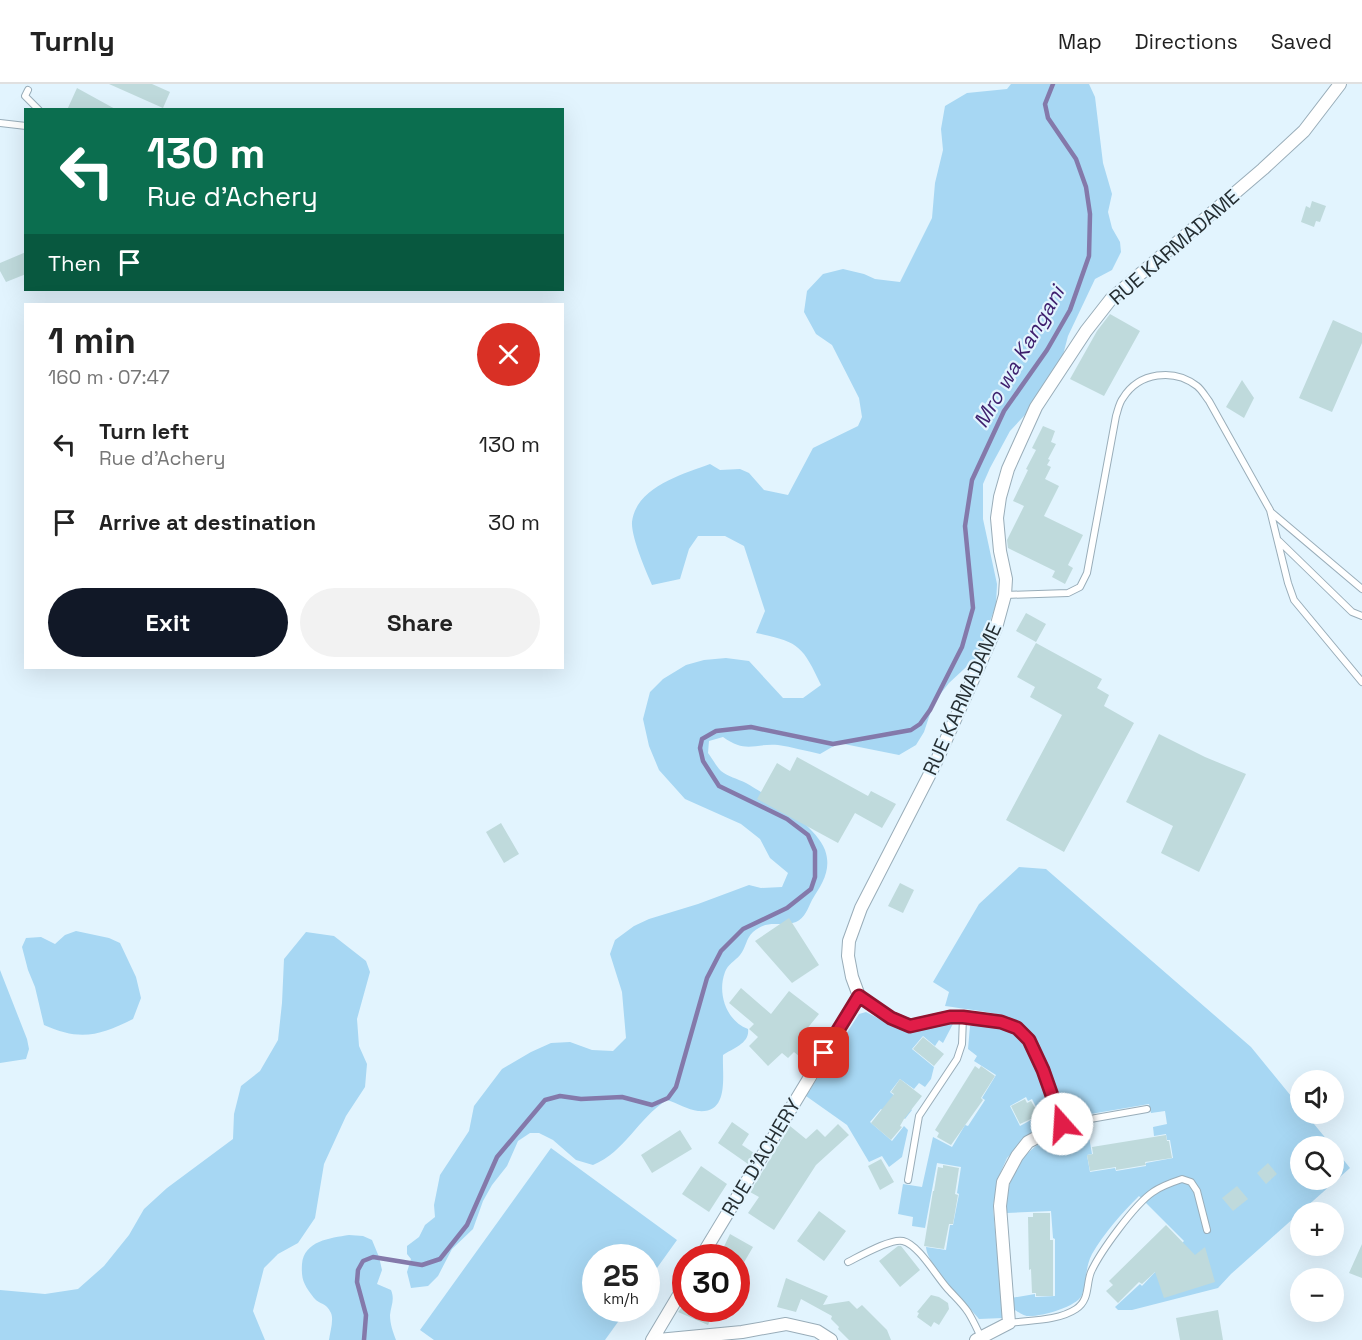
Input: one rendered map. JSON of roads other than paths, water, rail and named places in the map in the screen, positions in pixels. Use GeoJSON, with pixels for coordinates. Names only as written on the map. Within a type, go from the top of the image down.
{"type":"FeatureCollection","features":[{"type":"Feature","properties":{"kind":"street","name":"RUE KARMADAME"},"geometry":{"type":"LineString","coordinates":[[859,996],[848,956],[849,941],[861,908],[936,762],[996,628],[1005,595],[1006,579],[1000,551],[997,518],[1008,469],[1036,407],[1086,331],[1111,299],[1304,131],[1340,84]]}},
{"type":"Feature","properties":{"kind":"street"},"geometry":{"type":"LineString","coordinates":[[859,996],[891,1018],[910,1026],[950,1017],[963,1017],[1001,1022],[1017,1028],[1029,1040],[1043,1070],[1062,1124],[1028,1142],[1017,1156],[1003,1182],[1000,1206],[1009,1323],[979,1338]]}},
{"type":"Feature","properties":{"kind":"street","name":"RUE D'ACHERY"},"geometry":{"type":"LineString","coordinates":[[709,1244],[859,996]]}},
{"type":"Feature","properties":{"kind":"street"},"geometry":{"type":"LineString","coordinates":[[652,1340],[672,1306]]}},
{"type":"Feature","properties":{"kind":"street"},"geometry":{"type":"LineString","coordinates":[[658,1340],[742,1332],[786,1324],[817,1331],[831,1340]]}},
{"type":"Feature","properties":{"kind":"lane"},"geometry":{"type":"LineString","coordinates":[[28,90],[25,96],[37,108]]}},
{"type":"Feature","properties":{"kind":"lane"},"geometry":{"type":"LineString","coordinates":[[0,123],[24,126]]}},
{"type":"Feature","properties":{"kind":"lane"},"geometry":{"type":"LineString","coordinates":[[1005,595],[1068,593],[1080,587],[1087,573],[1116,416],[1122,399],[1134,385],[1147,378],[1166,374],[1174,375],[1199,387],[1209,400],[1270,510],[1294,600],[1362,682]]}},
{"type":"Feature","properties":{"kind":"lane"},"geometry":{"type":"LineString","coordinates":[[1270,510],[1362,589]]}},
{"type":"Feature","properties":{"kind":"lane"},"geometry":{"type":"LineString","coordinates":[[1279,541],[1352,612],[1362,616]]}},
{"type":"Feature","properties":{"kind":"lane"},"geometry":{"type":"LineString","coordinates":[[908,1180],[919,1116],[957,1059],[962,1044],[963,1017]]}},
{"type":"Feature","properties":{"kind":"lane"},"geometry":{"type":"LineString","coordinates":[[1062,1124],[1147,1109]]}},
{"type":"Feature","properties":{"kind":"lane"},"geometry":{"type":"LineString","coordinates":[[1009,1323],[1060,1316],[1078,1308],[1087,1296],[1090,1275],[1098,1257],[1152,1192],[1170,1183],[1182,1179],[1191,1182],[1197,1191],[1208,1230]]}},
{"type":"Feature","properties":{"kind":"lane"},"geometry":{"type":"LineString","coordinates":[[848,1262],[886,1244],[900,1240],[906,1242],[920,1254],[969,1313],[979,1338]]}},
{"type":"Feature","properties":{"kind":"waterway","name":"Mro wa Kangani"},"geometry":{"type":"LineString","coordinates":[[364,1340],[366,1315],[357,1282],[358,1270],[363,1261],[373,1257],[422,1265],[440,1259],[467,1225],[497,1157],[545,1100],[560,1096],[581,1099],[622,1097],[652,1105],[668,1098],[676,1087],[707,978],[721,951],[743,929],[787,908],[811,889],[815,877],[815,851],[808,835],[787,819],[719,786],[703,761],[700,748],[702,739],[716,731],[751,727],[833,744],[911,730],[920,724],[930,710],[962,647],[973,608],[965,526],[972,480],[1004,411],[1047,350],[1070,310],[1089,256],[1090,214],[1086,187],[1076,159],[1048,118],[1045,104],[1053,84]]}}]}
